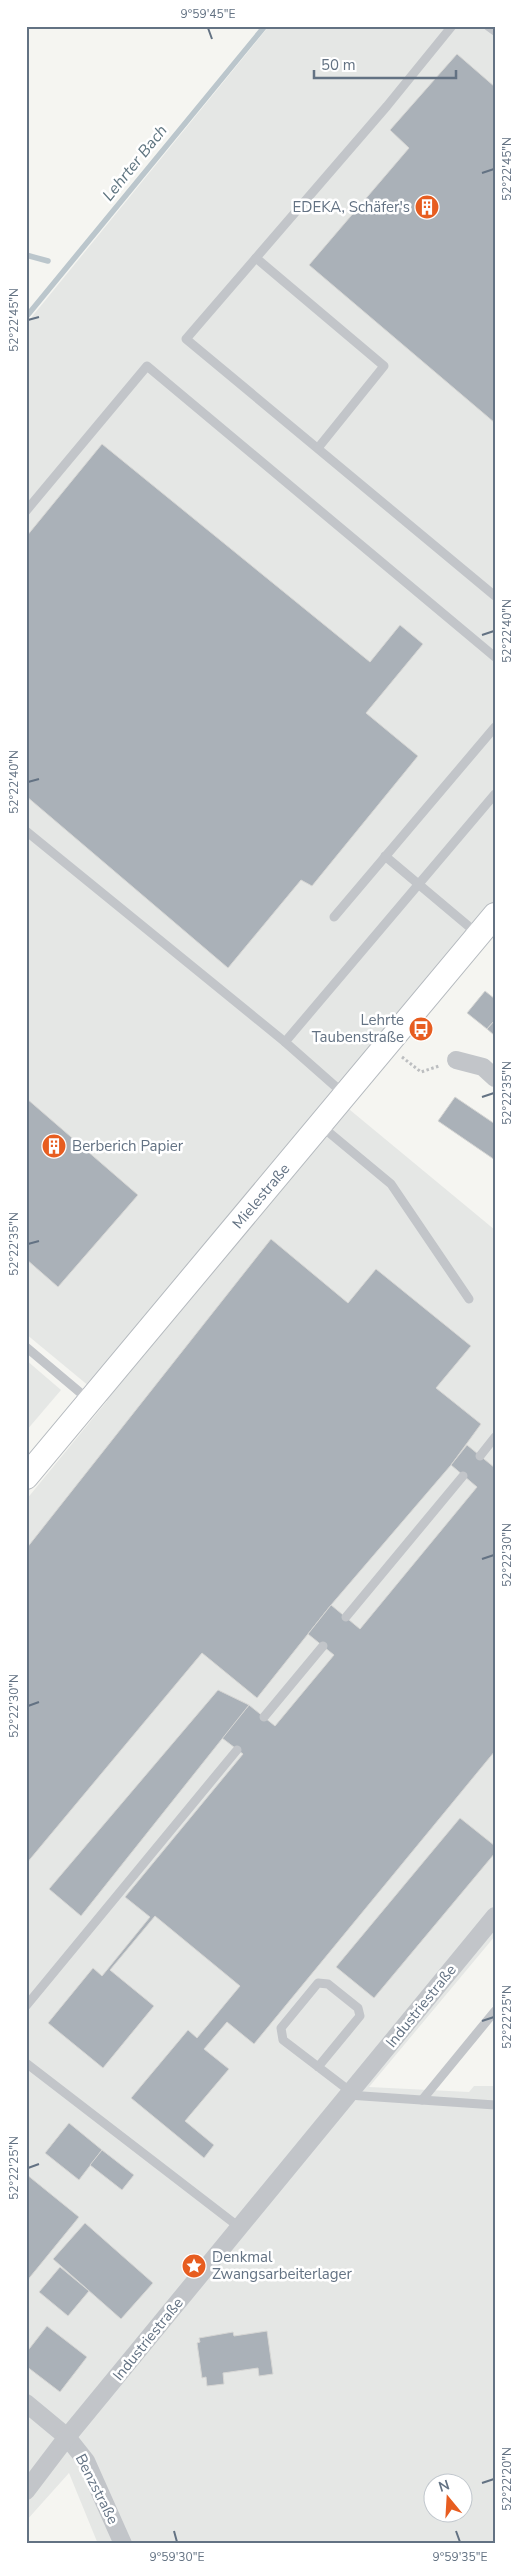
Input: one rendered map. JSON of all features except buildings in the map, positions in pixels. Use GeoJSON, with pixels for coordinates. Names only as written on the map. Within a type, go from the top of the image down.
{"type":"FeatureCollection","features":[{"type":"Feature","properties":{"kind":"street","name":"Mielestraße"},"geometry":{"type":"LineString","coordinates":[[26,1477],[495,915]]}},
{"type":"Feature","properties":{"kind":"street"},"geometry":{"type":"LineString","coordinates":[[456,1060],[483,1068],[495,1078]]}},
{"type":"Feature","properties":{"kind":"street","name":"Industriestraße"},"geometry":{"type":"LineString","coordinates":[[26,2491],[67,2437],[495,1916]]}},
{"type":"Feature","properties":{"kind":"street","name":"Benzstraße"},"geometry":{"type":"LineString","coordinates":[[26,2403],[67,2437],[86,2461],[123,2544]]}},
{"type":"Feature","properties":{"kind":"lane"},"geometry":{"type":"LineString","coordinates":[[452,26],[387,106],[186,339],[495,596]]}},
{"type":"Feature","properties":{"kind":"lane"},"geometry":{"type":"LineString","coordinates":[[488,26],[495,31]]}},
{"type":"Feature","properties":{"kind":"lane"},"geometry":{"type":"LineString","coordinates":[[256,258],[384,366],[318,448]]}},
{"type":"Feature","properties":{"kind":"lane"},"geometry":{"type":"LineString","coordinates":[[26,511],[147,366],[495,657]]}},
{"type":"Feature","properties":{"kind":"lane"},"geometry":{"type":"LineString","coordinates":[[334,917],[495,726]]}},
{"type":"Feature","properties":{"kind":"lane"},"geometry":{"type":"LineString","coordinates":[[285,1042],[495,794]]}},
{"type":"Feature","properties":{"kind":"lane"},"geometry":{"type":"LineString","coordinates":[[26,831],[285,1042],[344,1094]]}},
{"type":"Feature","properties":{"kind":"lane"},"geometry":{"type":"LineString","coordinates":[[385,856],[479,935]]}},
{"type":"Feature","properties":{"kind":"lane"},"geometry":{"type":"LineString","coordinates":[[320,1125],[391,1184],[469,1299]]}},
{"type":"Feature","properties":{"kind":"lane"},"geometry":{"type":"LineString","coordinates":[[26,1346],[90,1401]]}},
{"type":"Feature","properties":{"kind":"lane"},"geometry":{"type":"LineString","coordinates":[[480,1456],[495,1437]]}},
{"type":"Feature","properties":{"kind":"lane"},"geometry":{"type":"LineString","coordinates":[[346,1617],[463,1476]]}},
{"type":"Feature","properties":{"kind":"lane"},"geometry":{"type":"LineString","coordinates":[[264,1717],[323,1646]]}},
{"type":"Feature","properties":{"kind":"lane"},"geometry":{"type":"LineString","coordinates":[[26,2006],[237,1750]]}},
{"type":"Feature","properties":{"kind":"lane"},"geometry":{"type":"LineString","coordinates":[[318,2066],[360,2016],[358,2008],[328,1984],[318,1983],[281,2028],[284,2040],[349,2093],[492,2105],[495,2097]]}},
{"type":"Feature","properties":{"kind":"lane"},"geometry":{"type":"LineString","coordinates":[[422,2100],[495,2011]]}},
{"type":"Feature","properties":{"kind":"lane"},"geometry":{"type":"LineString","coordinates":[[26,2063],[239,2227]]}},
{"type":"Feature","properties":{"kind":"path"},"geometry":{"type":"LineString","coordinates":[[387,1044],[422,1072],[456,1060]]}},
{"type":"Feature","properties":{"kind":"shaded area"},"geometry":{"type":"Polygon","coordinates":[[[269,26],[495,26],[495,928],[344,1105],[495,1230],[495,1936],[369,2087],[469,2092],[474,2086],[495,2086],[495,2544],[98,2544],[69,2473],[26,2521],[26,1500],[107,1401],[26,1334],[26,324],[269,26]]]}},
{"type":"Feature","properties":{"kind":"shaded area"},"geometry":{"type":"Polygon","coordinates":[[[26,1360],[61,1390],[26,1431],[26,1360]]]}},
{"type":"Feature","properties":{"kind":"waterway","name":"Lehrter Bach"},"geometry":{"type":"LineString","coordinates":[[26,317],[265,26]]}},
{"type":"Feature","properties":{"kind":"waterway"},"geometry":{"type":"LineString","coordinates":[[26,255],[48,261]]}},
{"type":"Feature","properties":{"kind":"place","name":"EDEKA, Schäfer's"},"geometry":{"type":"Point","coordinates":[427,207]}},
{"type":"Feature","properties":{"kind":"place","name":"Lehrte Taubenstraße"},"geometry":{"type":"Point","coordinates":[421,1029]}},
{"type":"Feature","properties":{"kind":"place","name":"Berberich Papier"},"geometry":{"type":"Point","coordinates":[54,1146]}},
{"type":"Feature","properties":{"kind":"place","name":"Denkmal Zwangsarbeiterlager"},"geometry":{"type":"Point","coordinates":[194,2266]}}]}
